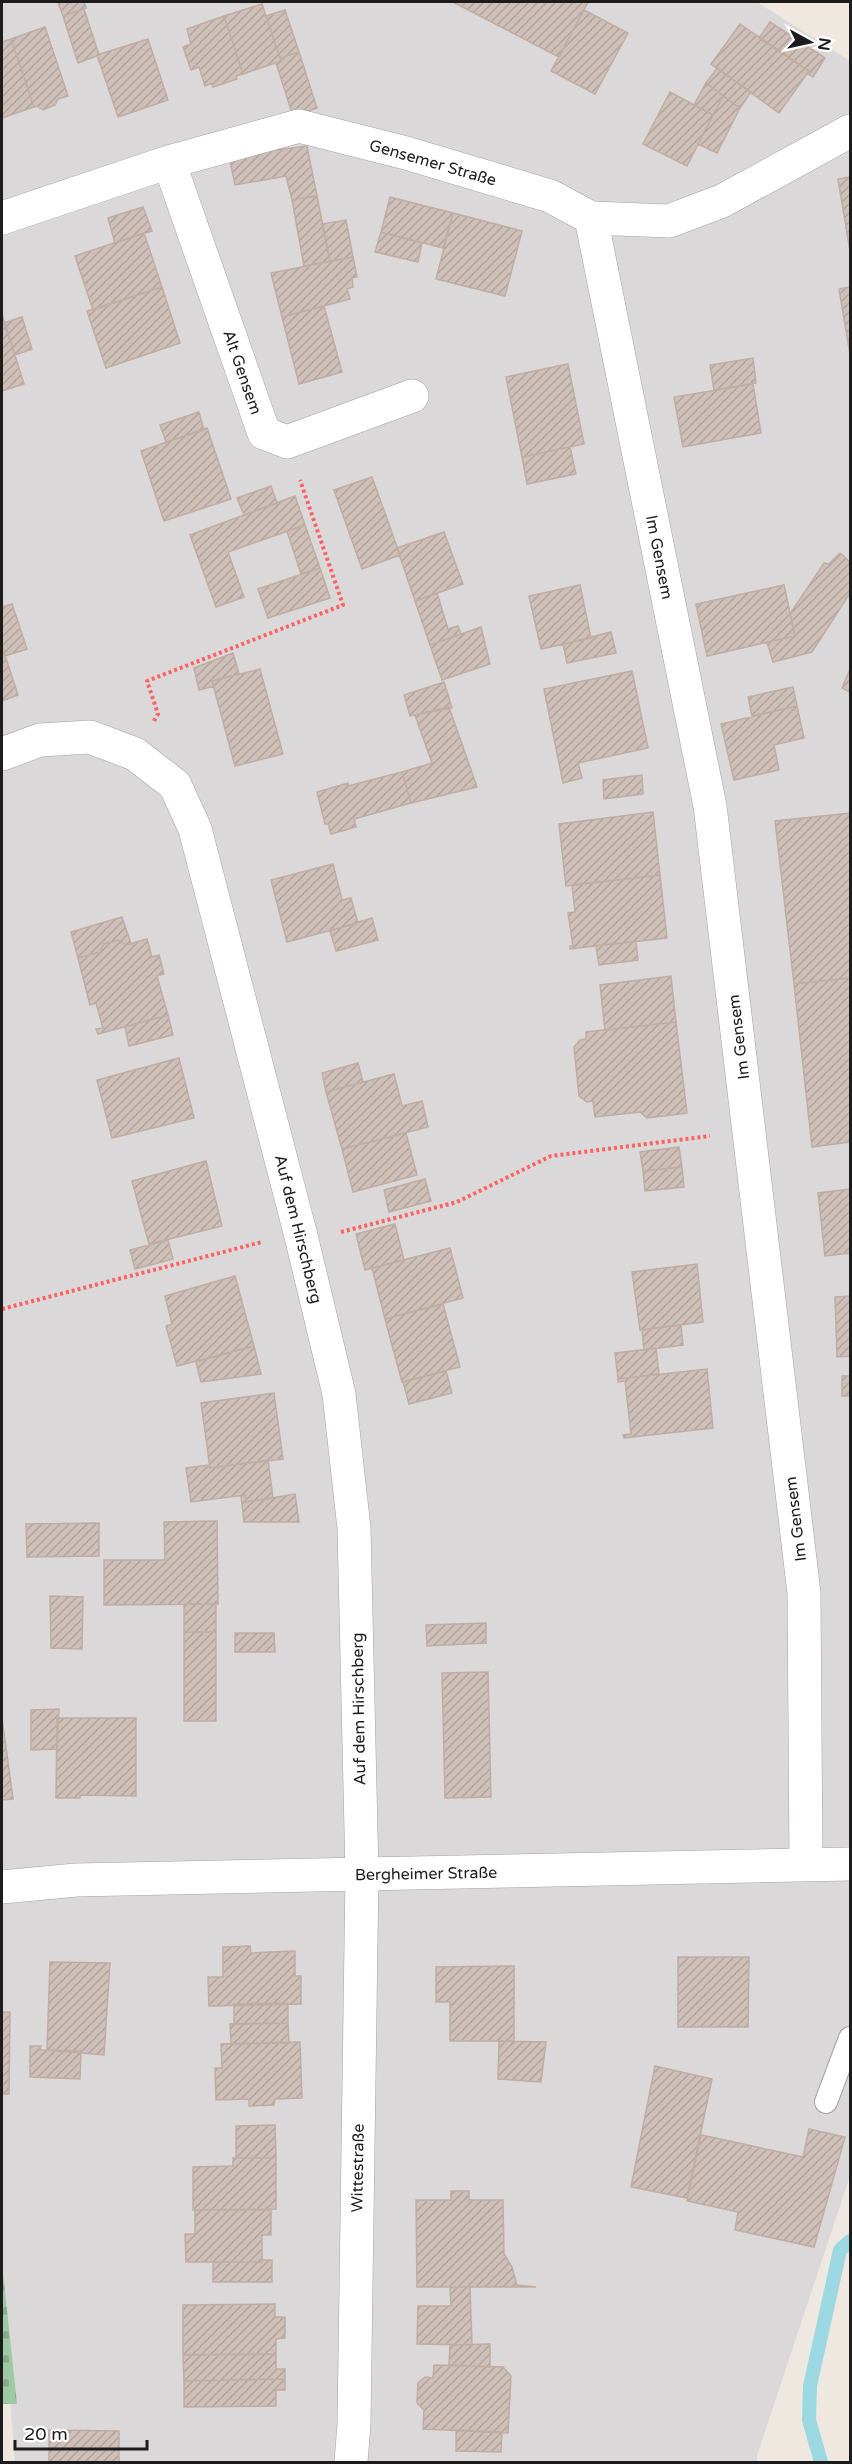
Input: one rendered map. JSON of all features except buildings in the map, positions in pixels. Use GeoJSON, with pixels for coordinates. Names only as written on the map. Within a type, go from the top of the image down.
{"type":"FeatureCollection","features":[{"type":"Feature","properties":{"kind":"street","name":"Gensemer Straße"},"geometry":{"type":"LineString","coordinates":[[2,218],[169,162],[299,126],[406,153],[550,196],[591,218],[669,220],[722,201],[850,131]]}},
{"type":"Feature","properties":{"kind":"street","name":"Alt Gensem"},"geometry":{"type":"LineString","coordinates":[[169,162],[264,433],[287,442]]}},
{"type":"Feature","properties":{"kind":"street","name":"Im Gensem"},"geometry":{"type":"LineString","coordinates":[[591,218],[710,806],[804,1593],[806,1865]]}},
{"type":"Feature","properties":{"kind":"street"},"geometry":{"type":"LineString","coordinates":[[287,442],[412,396]]}},
{"type":"Feature","properties":{"kind":"street","name":"Auf dem Hirschberg"},"geometry":{"type":"LineString","coordinates":[[2,754],[39,740],[90,737],[135,754],[175,785],[195,829],[301,1236],[339,1394],[354,1528],[362,1874]]}},
{"type":"Feature","properties":{"kind":"street","name":"Bergheimer Straße"},"geometry":{"type":"LineString","coordinates":[[2,1887],[76,1880],[850,1864]]}},
{"type":"Feature","properties":{"kind":"street","name":"Wittestraße"},"geometry":{"type":"LineString","coordinates":[[351,2463],[362,1874]]}},
{"type":"Feature","properties":{"kind":"lane"},"geometry":{"type":"LineString","coordinates":[[826,2102],[850,2038]]}},
{"type":"Feature","properties":{"kind":"path"},"geometry":{"type":"LineString","coordinates":[[135,754],[158,714],[147,681],[343,605],[287,442]]}},
{"type":"Feature","properties":{"kind":"path"},"geometry":{"type":"LineString","coordinates":[[2,1309],[260,1243],[331,1234],[458,1203],[551,1156],[749,1131]]}},
{"type":"Feature","properties":{"kind":"shaded area"},"geometry":{"type":"Polygon","coordinates":[[[2,2],[757,2],[850,61],[850,2176],[757,2456],[757,2462],[15,2462],[2,2299],[2,2]]]}},
{"type":"Feature","properties":{"kind":"green space"},"geometry":{"type":"Polygon","coordinates":[[[2,2263],[17,2404],[2,2404],[2,2263]]]}},
{"type":"Feature","properties":{"kind":"waterway"},"geometry":{"type":"LineString","coordinates":[[821,2462],[809,2420],[810,2386],[840,2250],[850,2241]]}}]}
